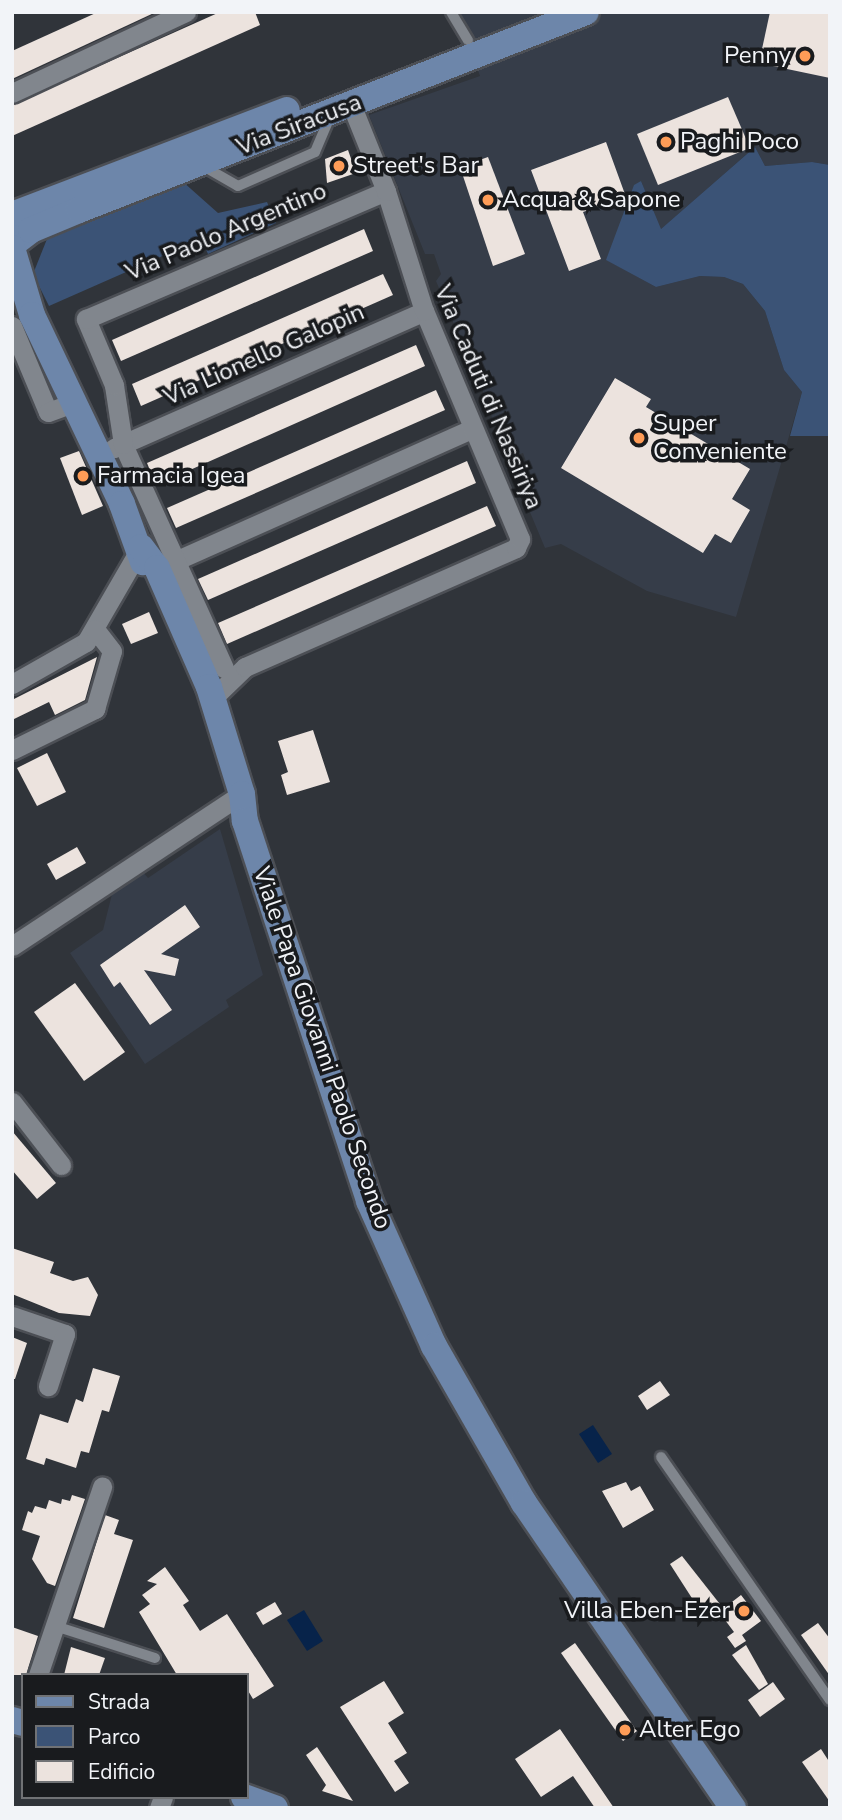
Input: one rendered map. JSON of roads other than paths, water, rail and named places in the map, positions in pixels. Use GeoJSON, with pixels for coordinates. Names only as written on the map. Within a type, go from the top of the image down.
{"type":"FeatureCollection","features":[{"type":"Feature","properties":{"kind":"street"},"geometry":{"type":"LineString","coordinates":[[12,93],[186,12]]}},
{"type":"Feature","properties":{"kind":"street","name":"Via Siracusa"},"geometry":{"type":"LineString","coordinates":[[12,215],[540,12]]}},
{"type":"Feature","properties":{"kind":"street","name":"Via Siracusa"},"geometry":{"type":"LineString","coordinates":[[13,241],[31,230],[586,12]]}},
{"type":"Feature","properties":{"kind":"street","name":"Via Caduti di Nassiriya"},"geometry":{"type":"LineString","coordinates":[[212,679],[516,548],[520,539],[424,311],[386,191],[342,108]]}},
{"type":"Feature","properties":{"kind":"street","name":"Via Paolo Argentino"},"geometry":{"type":"LineString","coordinates":[[123,444],[114,385],[86,319],[386,191]]}},
{"type":"Feature","properties":{"kind":"street"},"geometry":{"type":"LineString","coordinates":[[13,241],[22,321],[17,348],[48,412],[75,402]]}},
{"type":"Feature","properties":{"kind":"street"},"geometry":{"type":"LineString","coordinates":[[12,285],[22,321],[75,402],[141,547],[160,567],[161,611],[192,682],[213,750],[236,796]]}},
{"type":"Feature","properties":{"kind":"street","name":"Via Lionello Galopin"},"geometry":{"type":"LineString","coordinates":[[99,455],[424,311]]}},
{"type":"Feature","properties":{"kind":"street"},"geometry":{"type":"LineString","coordinates":[[160,567],[472,429]]}},
{"type":"Feature","properties":{"kind":"street"},"geometry":{"type":"LineString","coordinates":[[123,444],[160,567],[212,679],[236,796]]}},
{"type":"Feature","properties":{"kind":"street"},"geometry":{"type":"LineString","coordinates":[[12,684],[86,642],[141,547]]}},
{"type":"Feature","properties":{"kind":"street"},"geometry":{"type":"LineString","coordinates":[[161,611],[212,679],[215,725],[213,750]]}},
{"type":"Feature","properties":{"kind":"street"},"geometry":{"type":"LineString","coordinates":[[12,751],[95,709],[113,651],[95,629]]}},
{"type":"Feature","properties":{"kind":"street"},"geometry":{"type":"LineString","coordinates":[[12,946],[236,796]]}},
{"type":"Feature","properties":{"kind":"street","name":"Viale Papa Giovanni Paolo Secondo"},"geometry":{"type":"LineString","coordinates":[[236,796],[369,1201],[434,1346],[524,1503],[733,1808]]}},
{"type":"Feature","properties":{"kind":"street"},"geometry":{"type":"LineString","coordinates":[[12,1102],[61,1165]]}},
{"type":"Feature","properties":{"kind":"street"},"geometry":{"type":"LineString","coordinates":[[12,1316],[65,1334],[48,1385]]}},
{"type":"Feature","properties":{"kind":"street"},"geometry":{"type":"LineString","coordinates":[[39,1673],[103,1487]]}},
{"type":"Feature","properties":{"kind":"street"},"geometry":{"type":"LineString","coordinates":[[248,1798],[275,1808]]}},
{"type":"Feature","properties":{"kind":"lane"},"geometry":{"type":"LineString","coordinates":[[451,12],[468,40]]}},
{"type":"Feature","properties":{"kind":"lane"},"geometry":{"type":"LineString","coordinates":[[200,164],[238,186],[315,152],[342,108]]}},
{"type":"Feature","properties":{"kind":"lane"},"geometry":{"type":"LineString","coordinates":[[661,1457],[830,1700]]}},
{"type":"Feature","properties":{"kind":"lane"},"geometry":{"type":"LineString","coordinates":[[764,1605],[768,1601],[830,1691]]}},
{"type":"Feature","properties":{"kind":"lane"},"geometry":{"type":"LineString","coordinates":[[55,1626],[155,1658]]}},
{"type":"Feature","properties":{"kind":"place","name":"Penny"},"geometry":{"type":"Point","coordinates":[805,56]}},
{"type":"Feature","properties":{"kind":"place","name":"Paghi Poco"},"geometry":{"type":"Point","coordinates":[666,142]}},
{"type":"Feature","properties":{"kind":"place","name":"Street's Bar"},"geometry":{"type":"Point","coordinates":[339,166]}},
{"type":"Feature","properties":{"kind":"place","name":"Acqua & Sapone"},"geometry":{"type":"Point","coordinates":[488,200]}},
{"type":"Feature","properties":{"kind":"place","name":"Super Conveniente"},"geometry":{"type":"Point","coordinates":[639,438]}},
{"type":"Feature","properties":{"kind":"place","name":"Farmacia Igea"},"geometry":{"type":"Point","coordinates":[83,476]}},
{"type":"Feature","properties":{"kind":"place","name":"Villa Eben-Ezer"},"geometry":{"type":"Point","coordinates":[744,1611]}},
{"type":"Feature","properties":{"kind":"place","name":"Alter Ego"},"geometry":{"type":"Point","coordinates":[625,1730]}}]}
